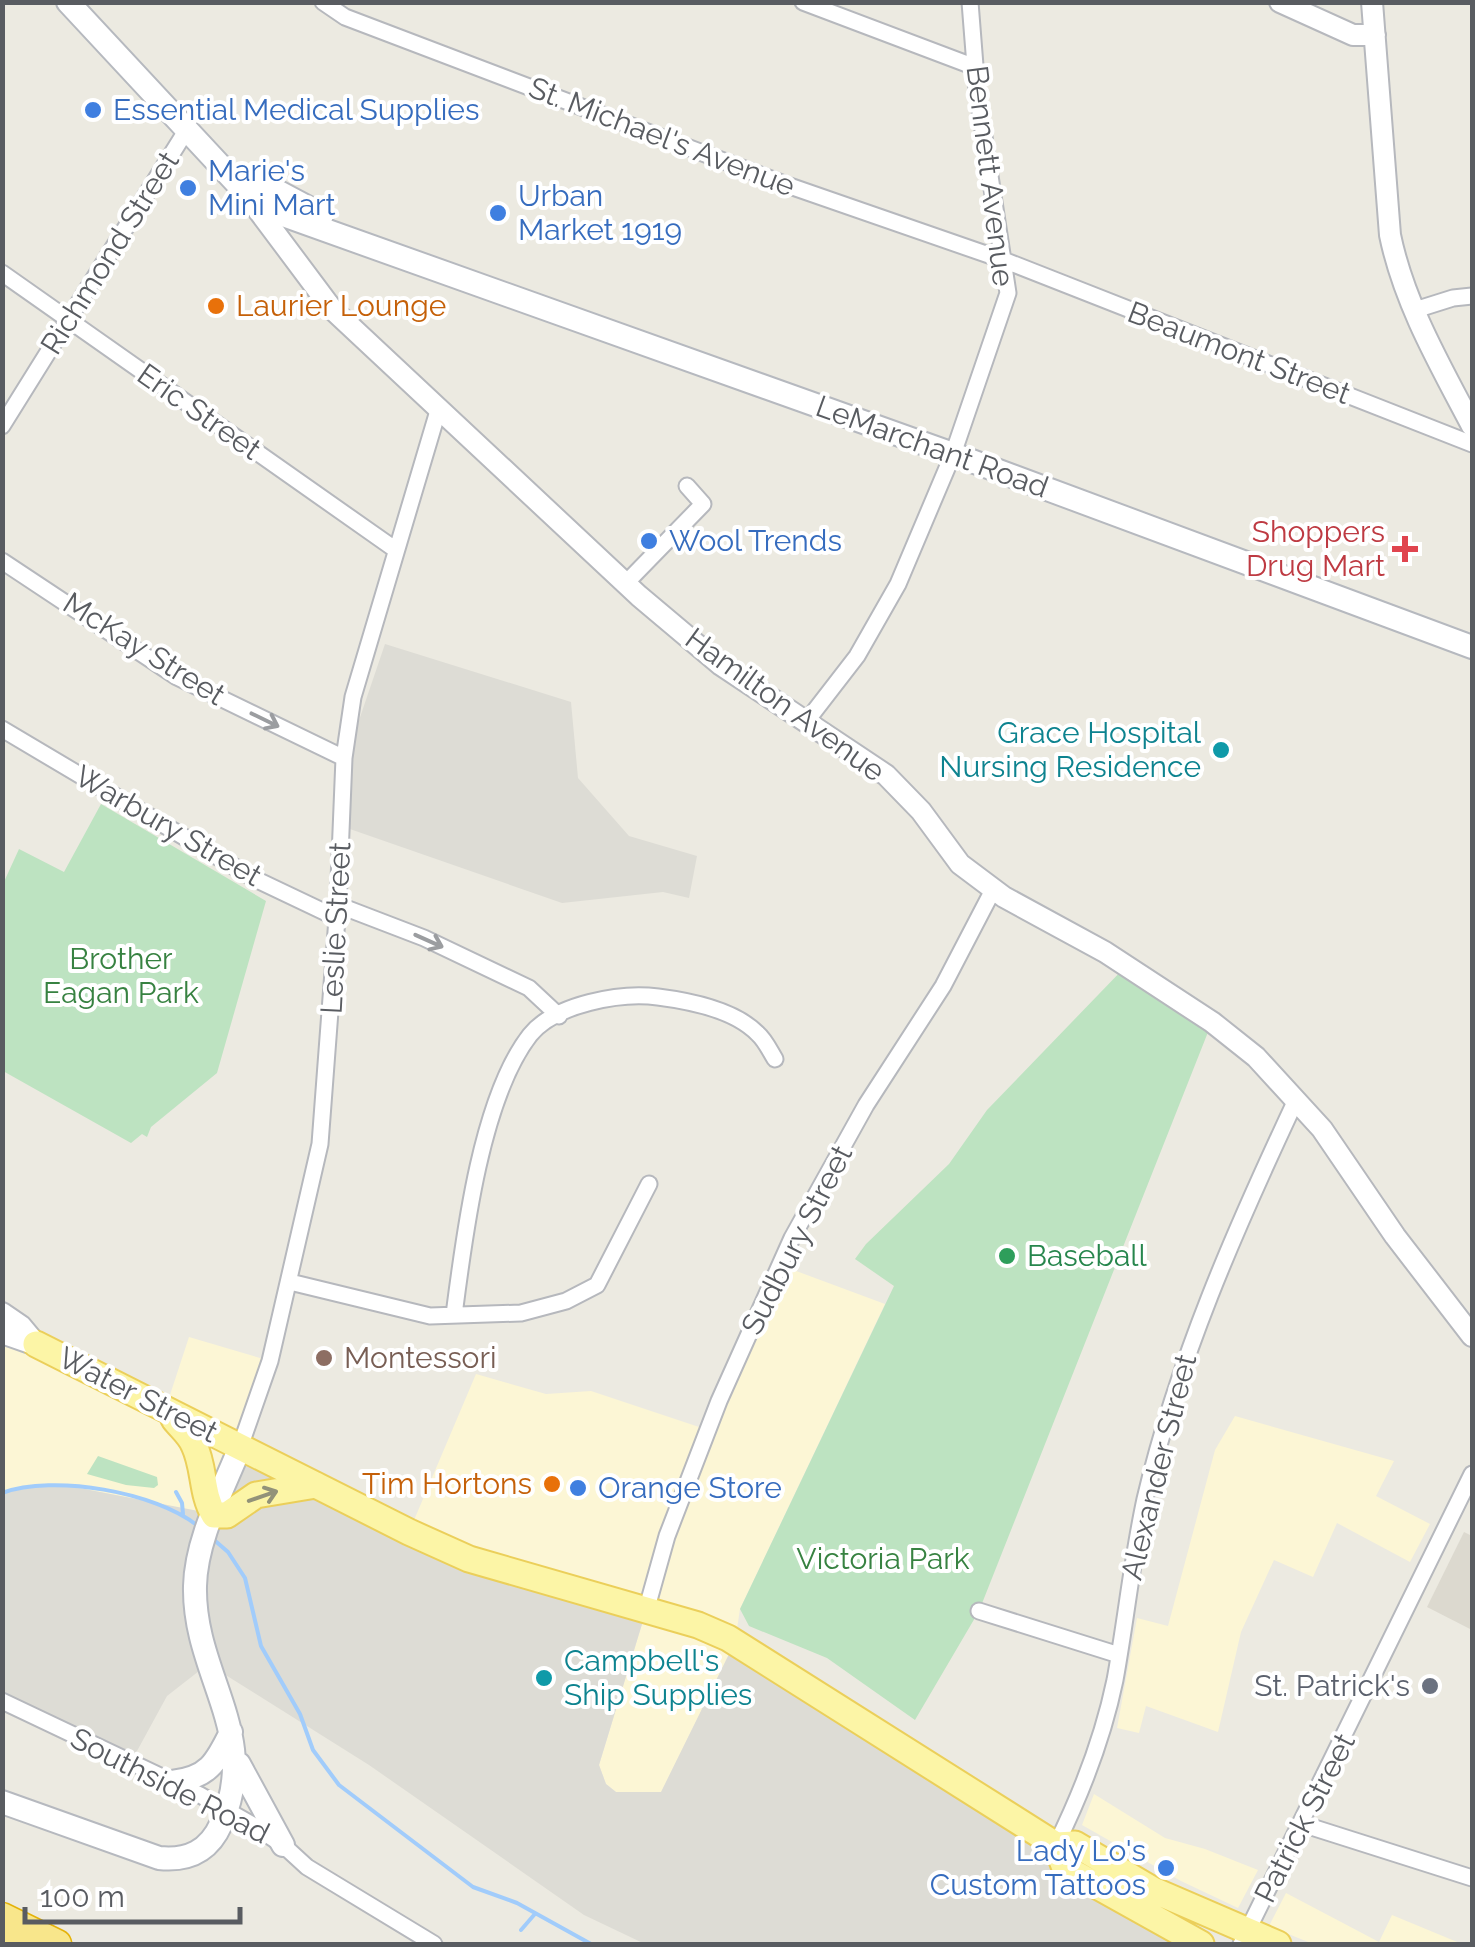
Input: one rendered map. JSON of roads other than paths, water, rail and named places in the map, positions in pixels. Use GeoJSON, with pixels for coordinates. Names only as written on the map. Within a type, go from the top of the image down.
{"type":"FeatureCollection","features":[{"type":"Feature","properties":{"kind":"highway"},"geometry":{"type":"LineString","coordinates":[[2,1917],[57,1944]]}},
{"type":"Feature","properties":{"kind":"highway"},"geometry":{"type":"LineString","coordinates":[[2,1940],[12,1944]]}},
{"type":"Feature","properties":{"kind":"main road","name":"Hamilton Avenue"},"geometry":{"type":"LineString","coordinates":[[68,2],[242,188]]}},
{"type":"Feature","properties":{"kind":"main road","name":"Hamilton Avenue"},"geometry":{"type":"LineString","coordinates":[[192,138],[274,192]]}},
{"type":"Feature","properties":{"kind":"main road","name":"LeMarchant Road"},"geometry":{"type":"LineString","coordinates":[[242,188],[283,214],[953,454],[1472,646]]}},
{"type":"Feature","properties":{"kind":"main road","name":"LeMarchant Road"},"geometry":{"type":"LineString","coordinates":[[274,192],[390,252]]}},
{"type":"Feature","properties":{"kind":"main road"},"geometry":{"type":"LineString","coordinates":[[2,1332],[36,1344]]}},
{"type":"Feature","properties":{"kind":"main road","name":"Water Street"},"geometry":{"type":"LineString","coordinates":[[36,1344],[469,1559],[698,1625],[735,1642],[1056,1845]]}},
{"type":"Feature","properties":{"kind":"main road"},"geometry":{"type":"LineString","coordinates":[[166,1408],[193,1440],[206,1502],[214,1514]]}},
{"type":"Feature","properties":{"kind":"main road"},"geometry":{"type":"LineString","coordinates":[[240,1448],[195,1574],[200,1636],[232,1743],[283,1844]]}},
{"type":"Feature","properties":{"kind":"main road"},"geometry":{"type":"LineString","coordinates":[[214,1514],[227,1515],[256,1495],[316,1485]]}},
{"type":"Feature","properties":{"kind":"main road"},"geometry":{"type":"LineString","coordinates":[[172,1782],[195,1779],[232,1743]]}},
{"type":"Feature","properties":{"kind":"main road"},"geometry":{"type":"LineString","coordinates":[[2,1802],[159,1858],[182,1858],[204,1848],[218,1832],[227,1812],[236,1786],[232,1743]]}},
{"type":"Feature","properties":{"kind":"main road"},"geometry":{"type":"LineString","coordinates":[[1201,1944],[1065,1868],[1056,1845],[1075,1844],[1244,1938],[1278,1944]]}},
{"type":"Feature","properties":{"kind":"street","name":"St. Michael's Avenue"},"geometry":{"type":"LineString","coordinates":[[323,2],[345,16],[784,184],[1006,262]]}},
{"type":"Feature","properties":{"kind":"street"},"geometry":{"type":"LineString","coordinates":[[803,2],[974,67]]}},
{"type":"Feature","properties":{"kind":"street","name":"Bennett Avenue"},"geometry":{"type":"LineString","coordinates":[[806,722],[856,656],[898,584],[953,454],[1008,293],[974,67],[970,2]]}},
{"type":"Feature","properties":{"kind":"street"},"geometry":{"type":"LineString","coordinates":[[1280,2],[1353,34],[1375,35]]}},
{"type":"Feature","properties":{"kind":"street"},"geometry":{"type":"LineString","coordinates":[[1372,2],[1390,235],[1401,280],[1472,426]]}},
{"type":"Feature","properties":{"kind":"street","name":"Richmond Street"},"geometry":{"type":"LineString","coordinates":[[2,426],[68,320],[192,138]]}},
{"type":"Feature","properties":{"kind":"street","name":"Hamilton Avenue"},"geometry":{"type":"LineString","coordinates":[[242,188],[332,309],[625,584],[721,665],[886,775],[921,811],[960,864],[994,890],[1105,952],[1212,1022],[1256,1057],[1322,1129],[1404,1248],[1472,1336]]}},
{"type":"Feature","properties":{"kind":"street","name":"Hamilton Avenue"},"geometry":{"type":"LineString","coordinates":[[274,192],[305,274]]}},
{"type":"Feature","properties":{"kind":"street"},"geometry":{"type":"LineString","coordinates":[[296,252],[304,236],[319,227]]}},
{"type":"Feature","properties":{"kind":"street","name":"Beaumont Street"},"geometry":{"type":"LineString","coordinates":[[1006,262],[1472,444]]}},
{"type":"Feature","properties":{"kind":"street","name":"Eric Street"},"geometry":{"type":"LineString","coordinates":[[2,273],[396,550]]}},
{"type":"Feature","properties":{"kind":"street"},"geometry":{"type":"LineString","coordinates":[[1414,310],[1472,296]]}},
{"type":"Feature","properties":{"kind":"street","name":"Leslie Street"},"geometry":{"type":"LineString","coordinates":[[240,1448],[270,1360],[290,1282],[325,1112],[344,758],[353,698],[438,411]]}},
{"type":"Feature","properties":{"kind":"street"},"geometry":{"type":"LineString","coordinates":[[625,584],[702,504],[687,486]]}},
{"type":"Feature","properties":{"kind":"street","name":"McKay Street"},"geometry":{"type":"LineString","coordinates":[[2,561],[177,677],[344,758]]}},
{"type":"Feature","properties":{"kind":"street","name":"Warbury Street"},"geometry":{"type":"LineString","coordinates":[[2,729],[255,878],[338,912],[424,938],[529,988],[558,1016]]}},
{"type":"Feature","properties":{"kind":"street","name":"Sudbury Street"},"geometry":{"type":"LineString","coordinates":[[646,1611],[667,1536],[719,1401],[792,1238],[866,1106],[943,986],[994,890]]}},
{"type":"Feature","properties":{"kind":"street"},"geometry":{"type":"LineString","coordinates":[[454,1315],[468,1211],[492,1120],[514,1062],[533,1032],[592,1000],[634,994],[679,1000],[729,1015],[758,1033],[776,1059]]}},
{"type":"Feature","properties":{"kind":"street","name":"Alexander Street"},"geometry":{"type":"LineString","coordinates":[[1056,1845],[1078,1800],[1106,1716],[1146,1498],[1176,1388],[1210,1293],[1296,1100]]}},
{"type":"Feature","properties":{"kind":"street"},"geometry":{"type":"LineString","coordinates":[[290,1282],[430,1316],[520,1312],[566,1301],[597,1285],[649,1184]]}},
{"type":"Feature","properties":{"kind":"street"},"geometry":{"type":"LineString","coordinates":[[2,1313],[22,1326],[36,1344]]}},
{"type":"Feature","properties":{"kind":"street","name":"Patrick Street"},"geometry":{"type":"LineString","coordinates":[[1244,1938],[1472,1474]]}},
{"type":"Feature","properties":{"kind":"street"},"geometry":{"type":"LineString","coordinates":[[979,1611],[1118,1655]]}},
{"type":"Feature","properties":{"kind":"street","name":"Southside Road"},"geometry":{"type":"LineString","coordinates":[[2,1701],[227,1812],[283,1844],[307,1867],[434,1944]]}},
{"type":"Feature","properties":{"kind":"street"},"geometry":{"type":"LineString","coordinates":[[1302,1824],[1472,1878]]}},
{"type":"Feature","properties":{"kind":"waterway"},"geometry":{"type":"LineString","coordinates":[[2,1493],[49,1485],[104,1490],[157,1504],[198,1526]]}},
{"type":"Feature","properties":{"kind":"waterway"},"geometry":{"type":"LineString","coordinates":[[176,1492],[183,1514]]}},
{"type":"Feature","properties":{"kind":"waterway"},"geometry":{"type":"LineString","coordinates":[[213,1539],[228,1552],[245,1578],[261,1646],[300,1714],[313,1750],[339,1785],[473,1887],[517,1903],[591,1944]]}},
{"type":"Feature","properties":{"kind":"waterway"},"geometry":{"type":"LineString","coordinates":[[521,1930],[534,1915]]}},
{"type":"Feature","properties":{"kind":"place","name":"Essential Medical Supplies"},"geometry":{"type":"Point","coordinates":[93,110]}},
{"type":"Feature","properties":{"kind":"place","name":"Marie's Mini Mart"},"geometry":{"type":"Point","coordinates":[188,188]}},
{"type":"Feature","properties":{"kind":"place","name":"Urban Market 1919"},"geometry":{"type":"Point","coordinates":[498,213]}},
{"type":"Feature","properties":{"kind":"place","name":"Laurier Lounge"},"geometry":{"type":"Point","coordinates":[216,306]}},
{"type":"Feature","properties":{"kind":"place","name":"Wool Trends"},"geometry":{"type":"Point","coordinates":[649,541]}},
{"type":"Feature","properties":{"kind":"place","name":"Shoppers Drug Mart"},"geometry":{"type":"Point","coordinates":[1405,549]}},
{"type":"Feature","properties":{"kind":"place","name":"Grace Hospital Nursing Residence"},"geometry":{"type":"Point","coordinates":[1221,750]}},
{"type":"Feature","properties":{"kind":"place","name":"Baseball"},"geometry":{"type":"Point","coordinates":[1007,1256]}},
{"type":"Feature","properties":{"kind":"place","name":"Montessori"},"geometry":{"type":"Point","coordinates":[324,1358]}},
{"type":"Feature","properties":{"kind":"place","name":"Tim Hortons"},"geometry":{"type":"Point","coordinates":[552,1484]}},
{"type":"Feature","properties":{"kind":"place","name":"Orange Store"},"geometry":{"type":"Point","coordinates":[578,1488]}},
{"type":"Feature","properties":{"kind":"place","name":"Campbell's Ship Supplies"},"geometry":{"type":"Point","coordinates":[544,1678]}},
{"type":"Feature","properties":{"kind":"place","name":"St. Patrick's"},"geometry":{"type":"Point","coordinates":[1430,1686]}},
{"type":"Feature","properties":{"kind":"place","name":"Lady Lo's Custom Tattoos"},"geometry":{"type":"Point","coordinates":[1166,1868]}},
{"type":"Feature","properties":{"kind":"park label","name":"Brother Eagan Park"},"geometry":{"type":"Point","coordinates":[121,976]}},
{"type":"Feature","properties":{"kind":"park label","name":"Victoria Park"},"geometry":{"type":"Point","coordinates":[883,1559]}}]}
